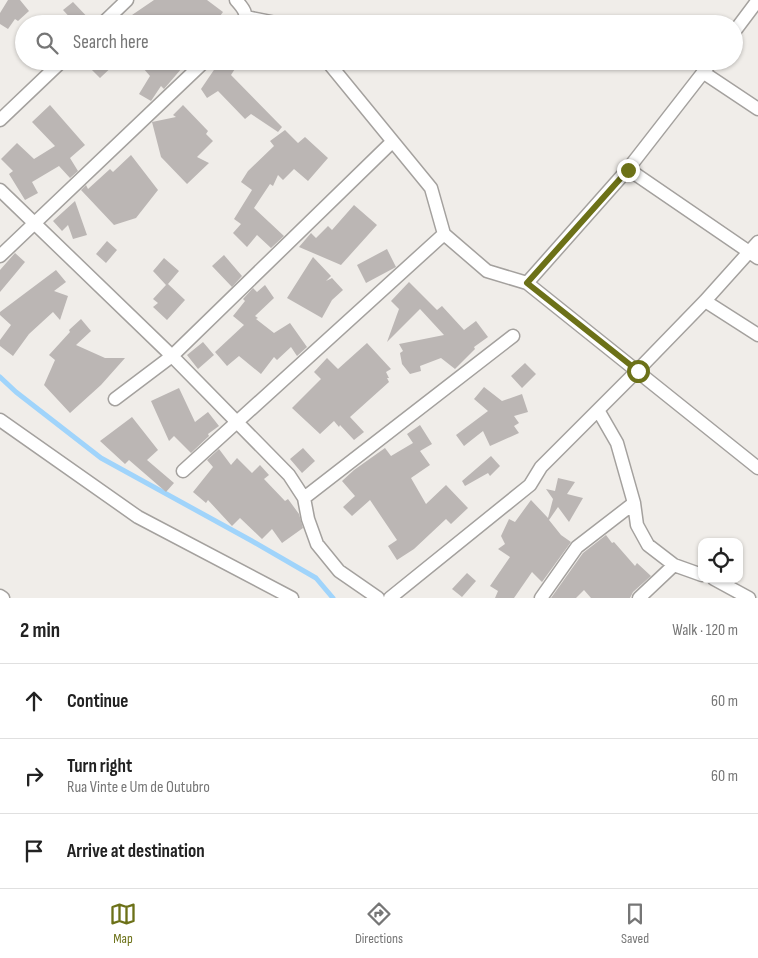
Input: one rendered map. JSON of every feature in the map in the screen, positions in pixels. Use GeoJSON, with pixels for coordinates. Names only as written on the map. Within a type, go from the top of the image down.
{"type":"FeatureCollection","features":[{"type":"Feature","properties":{"kind":"street"},"geometry":{"type":"LineString","coordinates":[[111,15],[126,0]]}},
{"type":"Feature","properties":{"kind":"street"},"geometry":{"type":"LineString","coordinates":[[236,0],[245,10],[245,15]]}},
{"type":"Feature","properties":{"kind":"street"},"geometry":{"type":"LineString","coordinates":[[743,20],[758,0]]}},
{"type":"Feature","properties":{"kind":"street"},"geometry":{"type":"LineString","coordinates":[[0,120],[53,70]]}},
{"type":"Feature","properties":{"kind":"street"},"geometry":{"type":"LineString","coordinates":[[0,256],[196,70]]}},
{"type":"Feature","properties":{"kind":"street"},"geometry":{"type":"LineString","coordinates":[[334,70],[431,188],[444,234],[487,271],[527,283],[758,468]]}},
{"type":"Feature","properties":{"kind":"street"},"geometry":{"type":"LineString","coordinates":[[527,283],[628,170],[706,70]]}},
{"type":"Feature","properties":{"kind":"street"},"geometry":{"type":"LineString","coordinates":[[704,73],[758,109]]}},
{"type":"Feature","properties":{"kind":"street"},"geometry":{"type":"LineString","coordinates":[[116,400],[172,356],[392,142]]}},
{"type":"Feature","properties":{"kind":"street"},"geometry":{"type":"LineString","coordinates":[[628,170],[753,255]]}},
{"type":"Feature","properties":{"kind":"street"},"geometry":{"type":"LineString","coordinates":[[0,190],[172,356],[289,475],[304,498],[308,519],[317,544],[339,571],[378,598]]}},
{"type":"Feature","properties":{"kind":"street"},"geometry":{"type":"LineString","coordinates":[[183,471],[444,234]]}},
{"type":"Feature","properties":{"kind":"street"},"geometry":{"type":"LineString","coordinates":[[390,598],[530,485],[540,468],[638,371],[704,301],[753,255],[758,242]]}},
{"type":"Feature","properties":{"kind":"street"},"geometry":{"type":"LineString","coordinates":[[704,301],[758,336]]}},
{"type":"Feature","properties":{"kind":"street"},"geometry":{"type":"LineString","coordinates":[[304,498],[513,336]]}},
{"type":"Feature","properties":{"kind":"street"},"geometry":{"type":"LineString","coordinates":[[598,410],[617,443],[634,503],[636,525],[648,545],[674,565],[698,574]]}},
{"type":"Feature","properties":{"kind":"street"},"geometry":{"type":"LineString","coordinates":[[2,425],[138,517],[292,598]]}},
{"type":"Feature","properties":{"kind":"street"},"geometry":{"type":"LineString","coordinates":[[541,598],[577,547],[634,503]]}},
{"type":"Feature","properties":{"kind":"street"},"geometry":{"type":"LineString","coordinates":[[639,598],[674,565]]}},
{"type":"Feature","properties":{"kind":"street"},"geometry":{"type":"LineString","coordinates":[[721,583],[749,598]]}},
{"type":"Feature","properties":{"kind":"building"},"geometry":{"type":"Polygon","coordinates":[[[8,0],[20,0],[29,11],[25,15],[15,15],[15,19],[8,29],[0,24],[0,13],[8,0]]]}},
{"type":"Feature","properties":{"kind":"building"},"geometry":{"type":"Polygon","coordinates":[[[154,0],[207,0],[223,12],[221,15],[132,15],[154,0]]]}},
{"type":"Feature","properties":{"kind":"building"},"geometry":{"type":"Polygon","coordinates":[[[73,2],[85,15],[68,15],[63,10],[73,2]]]}},
{"type":"Feature","properties":{"kind":"building"},"geometry":{"type":"Polygon","coordinates":[[[92,70],[108,70],[100,78],[92,70]]]}},
{"type":"Feature","properties":{"kind":"building"},"geometry":{"type":"Polygon","coordinates":[[[145,70],[180,70],[164,89],[161,86],[151,101],[139,94],[150,76],[145,70]]]}},
{"type":"Feature","properties":{"kind":"building"},"geometry":{"type":"Polygon","coordinates":[[[214,70],[234,70],[231,75],[282,127],[278,132],[251,114],[245,119],[218,91],[207,98],[201,89],[214,70]]]}},
{"type":"Feature","properties":{"kind":"building"},"geometry":{"type":"Polygon","coordinates":[[[50,105],[85,145],[70,158],[78,171],[70,178],[59,166],[32,182],[38,193],[25,200],[9,174],[13,171],[1,159],[17,143],[34,159],[55,146],[32,122],[50,105]]]}},
{"type":"Feature","properties":{"kind":"building"},"geometry":{"type":"Polygon","coordinates":[[[183,105],[208,131],[206,134],[213,141],[197,157],[209,163],[187,184],[161,157],[152,122],[176,117],[173,115],[183,105]]]}},
{"type":"Feature","properties":{"kind":"building"},"geometry":{"type":"Polygon","coordinates":[[[285,130],[298,143],[305,137],[328,158],[308,181],[294,169],[283,180],[278,175],[273,186],[270,184],[254,208],[284,236],[271,248],[257,235],[247,247],[233,233],[241,224],[234,219],[252,190],[241,182],[248,171],[274,146],[270,141],[285,130]]]}},
{"type":"Feature","properties":{"kind":"building"},"geometry":{"type":"Polygon","coordinates":[[[131,155],[158,190],[136,218],[114,225],[81,190],[86,185],[88,189],[110,169],[113,172],[131,155]]]}},
{"type":"Feature","properties":{"kind":"building"},"geometry":{"type":"Polygon","coordinates":[[[75,201],[87,235],[73,239],[68,225],[62,231],[53,221],[75,201]]]}},
{"type":"Feature","properties":{"kind":"building"},"geometry":{"type":"Polygon","coordinates":[[[354,205],[377,225],[341,265],[299,247],[311,233],[316,238],[328,226],[332,230],[354,205]]]}},
{"type":"Feature","properties":{"kind":"building"},"geometry":{"type":"Polygon","coordinates":[[[107,241],[117,250],[106,263],[96,254],[107,241]]]}},
{"type":"Feature","properties":{"kind":"building"},"geometry":{"type":"Polygon","coordinates":[[[387,249],[396,267],[366,283],[357,265],[387,249]]]}},
{"type":"Feature","properties":{"kind":"building"},"geometry":{"type":"Polygon","coordinates":[[[15,253],[25,262],[0,292],[0,270],[15,253]]]}},
{"type":"Feature","properties":{"kind":"building"},"geometry":{"type":"Polygon","coordinates":[[[224,255],[242,276],[232,287],[212,266],[224,255]]]}},
{"type":"Feature","properties":{"kind":"building"},"geometry":{"type":"Polygon","coordinates":[[[313,257],[331,276],[326,281],[332,278],[343,290],[332,300],[322,318],[287,298],[313,257]]]}},
{"type":"Feature","properties":{"kind":"building"},"geometry":{"type":"Polygon","coordinates":[[[164,258],[179,271],[168,284],[185,300],[167,320],[153,307],[158,303],[153,299],[166,285],[153,271],[164,258]]]}},
{"type":"Feature","properties":{"kind":"building"},"geometry":{"type":"Polygon","coordinates":[[[56,270],[66,282],[54,291],[68,296],[60,320],[53,312],[29,334],[13,356],[0,346],[0,340],[11,325],[0,315],[0,312],[56,270]]]}},
{"type":"Feature","properties":{"kind":"building"},"geometry":{"type":"Polygon","coordinates":[[[409,282],[437,310],[442,306],[464,330],[476,321],[488,337],[474,347],[475,349],[455,369],[441,358],[420,366],[421,371],[410,374],[402,364],[400,353],[403,351],[399,344],[444,335],[420,309],[387,342],[399,309],[391,301],[409,282]]]}},
{"type":"Feature","properties":{"kind":"building"},"geometry":{"type":"Polygon","coordinates":[[[265,285],[274,298],[255,316],[258,318],[256,319],[274,333],[290,323],[307,347],[297,356],[291,347],[277,360],[274,357],[261,374],[239,356],[227,366],[215,352],[244,325],[233,316],[245,301],[243,299],[253,288],[257,292],[265,285]]]}},
{"type":"Feature","properties":{"kind":"building"},"geometry":{"type":"Polygon","coordinates":[[[81,319],[91,331],[76,345],[105,358],[125,358],[101,385],[70,413],[44,385],[55,360],[49,355],[70,332],[69,330],[81,319]]]}},
{"type":"Feature","properties":{"kind":"building"},"geometry":{"type":"Polygon","coordinates":[[[203,342],[214,355],[198,369],[187,355],[203,342]]]}},
{"type":"Feature","properties":{"kind":"building"},"geometry":{"type":"Polygon","coordinates":[[[367,343],[391,369],[386,372],[389,382],[350,417],[364,432],[354,440],[334,421],[320,434],[292,408],[321,379],[314,372],[327,358],[338,369],[367,343]]]}},
{"type":"Feature","properties":{"kind":"building"},"geometry":{"type":"Polygon","coordinates":[[[525,363],[536,374],[522,388],[511,376],[525,363]]]}},
{"type":"Feature","properties":{"kind":"building"},"geometry":{"type":"Polygon","coordinates":[[[484,387],[502,401],[522,394],[528,412],[514,416],[519,423],[514,426],[519,433],[490,446],[483,431],[464,446],[456,435],[488,411],[474,399],[484,387]]]}},
{"type":"Feature","properties":{"kind":"building"},"geometry":{"type":"Polygon","coordinates":[[[179,388],[195,422],[208,412],[219,426],[208,434],[209,436],[191,453],[174,436],[169,441],[151,401],[179,388]]]}},
{"type":"Feature","properties":{"kind":"building"},"geometry":{"type":"Polygon","coordinates":[[[132,417],[158,450],[147,460],[174,483],[166,492],[129,460],[125,464],[100,441],[132,417]]]}},
{"type":"Feature","properties":{"kind":"building"},"geometry":{"type":"Polygon","coordinates":[[[420,425],[432,444],[420,451],[430,465],[411,478],[426,504],[446,485],[468,508],[451,524],[446,519],[414,549],[397,560],[388,546],[397,540],[370,500],[352,516],[343,507],[355,496],[342,481],[385,448],[391,456],[413,443],[407,434],[420,425]]]}},
{"type":"Feature","properties":{"kind":"building"},"geometry":{"type":"Polygon","coordinates":[[[303,448],[315,461],[302,473],[290,459],[303,448]]]}},
{"type":"Feature","properties":{"kind":"building"},"geometry":{"type":"Polygon","coordinates":[[[219,449],[231,465],[237,458],[252,473],[260,465],[269,475],[264,479],[285,501],[288,499],[299,514],[303,528],[282,543],[272,529],[262,539],[240,518],[232,526],[208,500],[206,503],[193,492],[213,467],[207,460],[219,449]]]}},
{"type":"Feature","properties":{"kind":"building"},"geometry":{"type":"Polygon","coordinates":[[[491,456],[500,466],[490,476],[488,473],[465,486],[462,481],[491,456]]]}},
{"type":"Feature","properties":{"kind":"building"},"geometry":{"type":"Polygon","coordinates":[[[558,478],[575,482],[567,494],[583,498],[569,522],[558,507],[549,520],[561,535],[571,542],[542,582],[532,572],[514,598],[495,598],[498,591],[490,586],[510,557],[498,549],[505,544],[501,536],[509,519],[515,522],[531,500],[548,518],[553,499],[546,489],[555,491],[558,478]]]}},
{"type":"Feature","properties":{"kind":"building"},"geometry":{"type":"Polygon","coordinates":[[[606,535],[635,566],[637,563],[651,576],[633,592],[630,598],[591,598],[584,590],[576,598],[551,598],[583,553],[606,535]]]}},
{"type":"Feature","properties":{"kind":"building"},"geometry":{"type":"Polygon","coordinates":[[[467,573],[476,581],[462,597],[452,589],[467,573]]]}},
{"type":"Feature","properties":{"kind":"waterway"},"geometry":{"type":"LineString","coordinates":[[0,377],[16,392],[101,458],[316,578],[333,598]]}},
{"type":"Feature","properties":{"kind":"route"},"geometry":{"type":"LineString","coordinates":[[628,170],[527,283],[638,371]]}}]}
